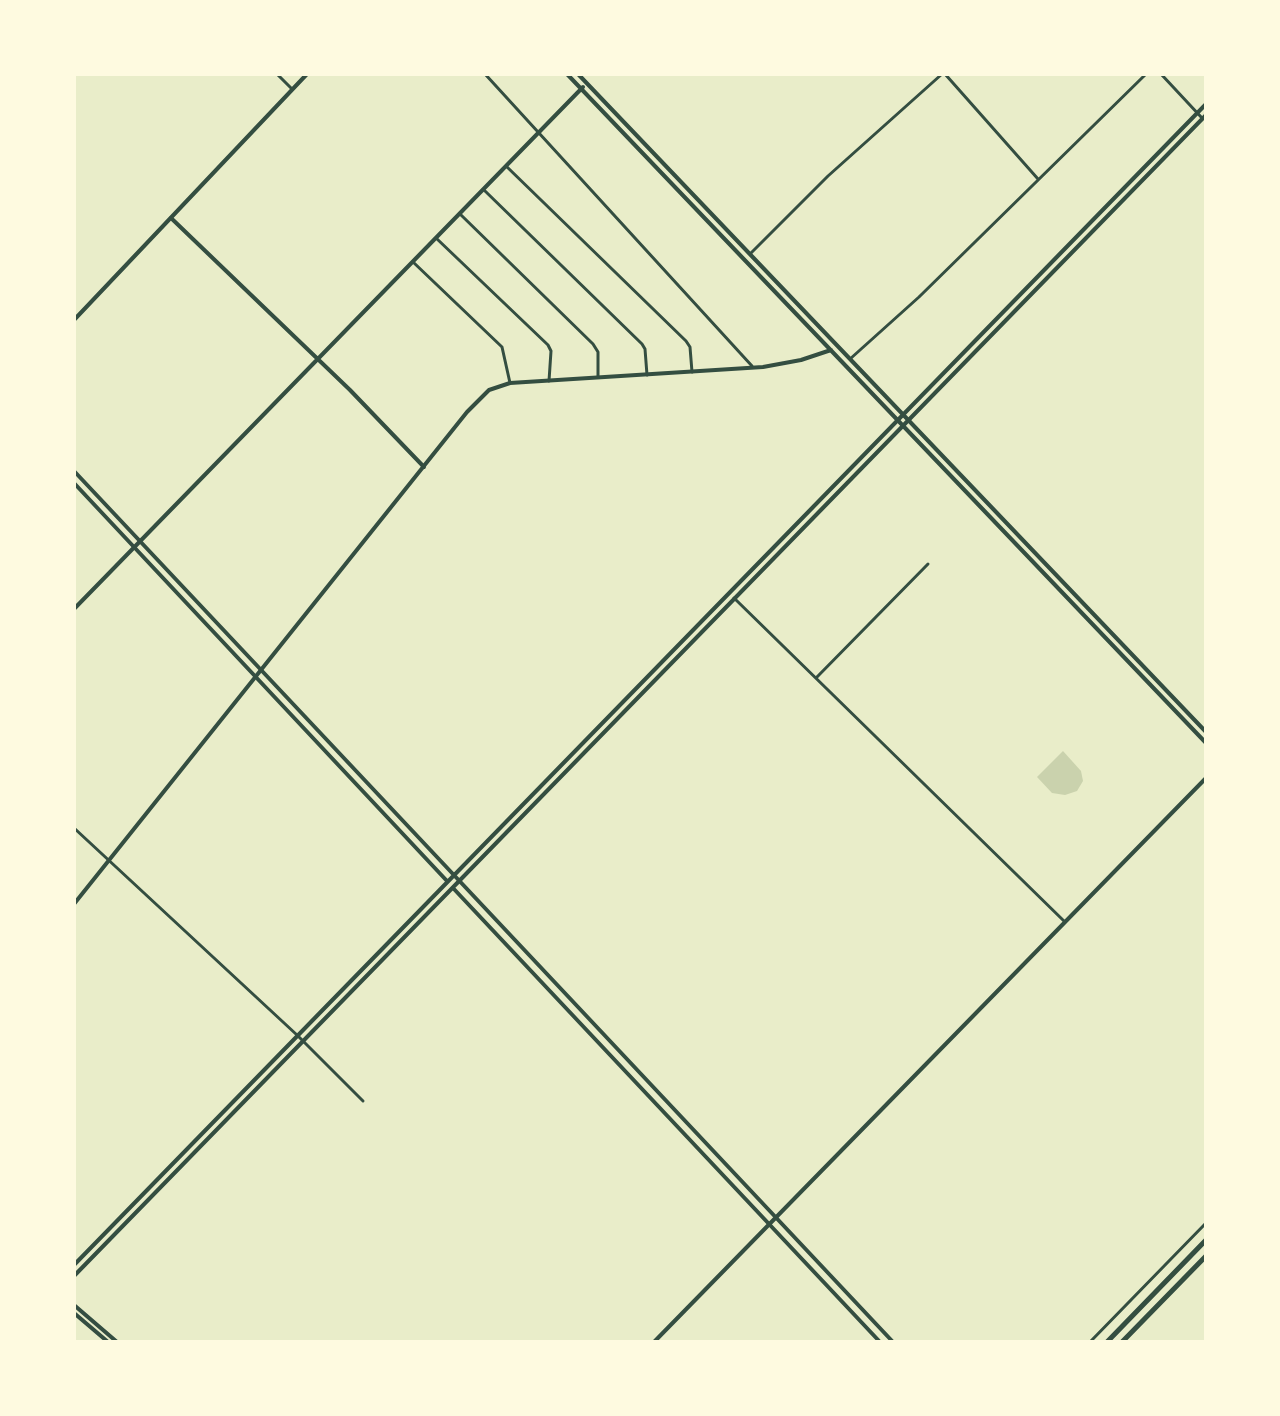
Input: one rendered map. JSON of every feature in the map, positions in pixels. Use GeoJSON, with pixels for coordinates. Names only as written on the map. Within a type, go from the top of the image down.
{"type":"FeatureCollection","features":[{"type":"Feature","properties":{"kind":"main road"},"geometry":{"type":"LineString","coordinates":[[74,320],[307,74]]}},
{"type":"Feature","properties":{"kind":"main road"},"geometry":{"type":"LineString","coordinates":[[567,74],[1206,743]]}},
{"type":"Feature","properties":{"kind":"main road"},"geometry":{"type":"LineString","coordinates":[[578,74],[1206,732]]}},
{"type":"Feature","properties":{"kind":"main road"},"geometry":{"type":"LineString","coordinates":[[74,609],[587,83]]}},
{"type":"Feature","properties":{"kind":"main road"},"geometry":{"type":"LineString","coordinates":[[74,1265],[1206,104]]}},
{"type":"Feature","properties":{"kind":"main road"},"geometry":{"type":"LineString","coordinates":[[74,1276],[1204,117]]}},
{"type":"Feature","properties":{"kind":"main road"},"geometry":{"type":"LineString","coordinates":[[171,218],[318,359],[424,467]]}},
{"type":"Feature","properties":{"kind":"main road"},"geometry":{"type":"LineString","coordinates":[[74,904],[489,390],[510,383],[754,368],[801,360],[831,350]]}},
{"type":"Feature","properties":{"kind":"main road"},"geometry":{"type":"LineString","coordinates":[[74,471],[893,1342]]}},
{"type":"Feature","properties":{"kind":"main road"},"geometry":{"type":"LineString","coordinates":[[74,483],[880,1342]]}},
{"type":"Feature","properties":{"kind":"main road"},"geometry":{"type":"LineString","coordinates":[[654,1342],[1206,778]]}},
{"type":"Feature","properties":{"kind":"main road"},"geometry":{"type":"LineString","coordinates":[[1107,1342],[1206,1240]]}},
{"type":"Feature","properties":{"kind":"main road"},"geometry":{"type":"LineString","coordinates":[[1122,1342],[1206,1256]]}},
{"type":"Feature","properties":{"kind":"main road"},"geometry":{"type":"LineString","coordinates":[[74,1305],[117,1342]]}},
{"type":"Feature","properties":{"kind":"main road"},"geometry":{"type":"LineString","coordinates":[[74,1313],[108,1342]]}},
{"type":"Feature","properties":{"kind":"street"},"geometry":{"type":"LineString","coordinates":[[277,74],[293,89]]}},
{"type":"Feature","properties":{"kind":"street"},"geometry":{"type":"LineString","coordinates":[[485,74],[754,368]]}},
{"type":"Feature","properties":{"kind":"street"},"geometry":{"type":"LineString","coordinates":[[750,254],[828,176],[943,74],[1038,179]]}},
{"type":"Feature","properties":{"kind":"street"},"geometry":{"type":"LineString","coordinates":[[850,359],[919,297],[1146,74]]}},
{"type":"Feature","properties":{"kind":"street"},"geometry":{"type":"LineString","coordinates":[[1161,74],[1204,117]]}},
{"type":"Feature","properties":{"kind":"street"},"geometry":{"type":"LineString","coordinates":[[506,166],[686,341],[690,347],[692,372]]}},
{"type":"Feature","properties":{"kind":"street"},"geometry":{"type":"LineString","coordinates":[[483,190],[642,344],[647,375]]}},
{"type":"Feature","properties":{"kind":"street"},"geometry":{"type":"LineString","coordinates":[[460,214],[593,344],[598,352],[598,378]]}},
{"type":"Feature","properties":{"kind":"street"},"geometry":{"type":"LineString","coordinates":[[436,238],[548,345],[551,351],[549,381]]}},
{"type":"Feature","properties":{"kind":"street"},"geometry":{"type":"LineString","coordinates":[[413,261],[502,347],[510,383]]}},
{"type":"Feature","properties":{"kind":"street"},"geometry":{"type":"LineString","coordinates":[[816,678],[928,564]]}},
{"type":"Feature","properties":{"kind":"street"},"geometry":{"type":"LineString","coordinates":[[734,598],[1065,922]]}},
{"type":"Feature","properties":{"kind":"street"},"geometry":{"type":"LineString","coordinates":[[74,828],[297,1035],[363,1101]]}},
{"type":"Feature","properties":{"kind":"street"},"geometry":{"type":"LineString","coordinates":[[1090,1342],[1206,1223]]}},
{"type":"Feature","properties":{"kind":"green space"},"geometry":{"type":"Polygon","coordinates":[[[1063,751],[1081,771],[1083,781],[1077,791],[1065,795],[1052,793],[1037,777],[1063,751]]]}}]}
